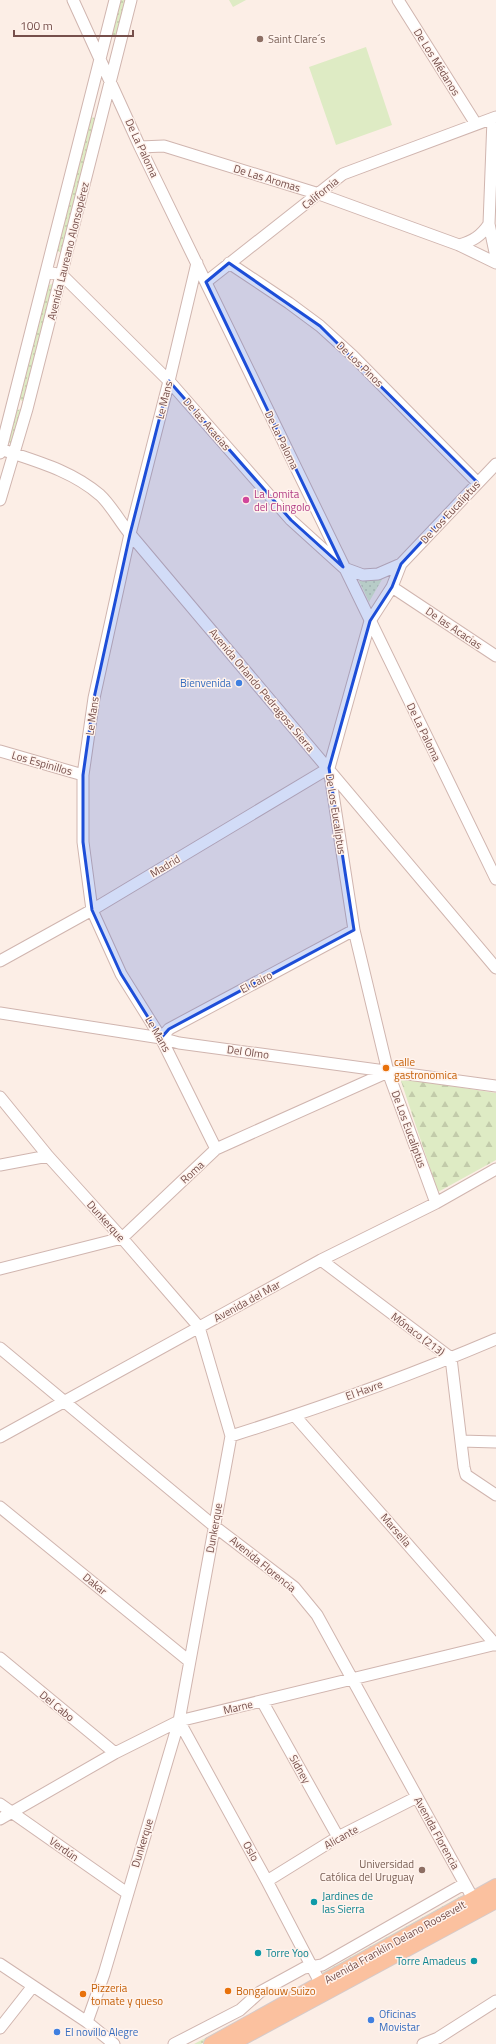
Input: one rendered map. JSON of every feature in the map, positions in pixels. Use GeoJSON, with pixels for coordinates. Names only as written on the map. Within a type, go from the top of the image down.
{"type":"FeatureCollection","features":[{"type":"Feature","properties":{"kind":"main road","name":"Avenida Franklin Delano Roosevelt"},"geometry":{"type":"LineString","coordinates":[[210,2044],[230,2042],[323,1988],[476,1904],[496,1886]]}},
{"type":"Feature","properties":{"kind":"main road","name":"Avenida Franklin Delano Roosevelt"},"geometry":{"type":"LineString","coordinates":[[476,1904],[496,1901]]}},
{"type":"Feature","properties":{"kind":"street","name":"De La Paloma"},"geometry":{"type":"LineString","coordinates":[[73,0],[111,80],[140,147],[496,878]]}},
{"type":"Feature","properties":{"kind":"street","name":"Avenida Laureano Alonsopérez"},"geometry":{"type":"LineString","coordinates":[[0,450],[47,272],[115,0]]}},
{"type":"Feature","properties":{"kind":"street","name":"Avenida Laureano Alonsopérez"},"geometry":{"type":"LineString","coordinates":[[0,500],[15,454],[62,275],[130,0]]}},
{"type":"Feature","properties":{"kind":"street","name":"De Los Médanos"},"geometry":{"type":"LineString","coordinates":[[398,0],[476,124]]}},
{"type":"Feature","properties":{"kind":"street","name":"California"},"geometry":{"type":"LineString","coordinates":[[206,282],[343,174],[494,118]]}},
{"type":"Feature","properties":{"kind":"street"},"geometry":{"type":"LineString","coordinates":[[494,118],[489,224],[496,257]]}},
{"type":"Feature","properties":{"kind":"street","name":"De Las Aromas"},"geometry":{"type":"LineString","coordinates":[[140,147],[164,146],[319,194],[460,245],[496,263]]}},
{"type":"Feature","properties":{"kind":"street"},"geometry":{"type":"LineString","coordinates":[[460,245],[472,241],[482,234],[489,224]]}},
{"type":"Feature","properties":{"kind":"street","name":"Le Mans"},"geometry":{"type":"LineString","coordinates":[[197,263],[130,534],[94,698],[83,775],[82,842],[92,910],[121,974],[161,1038],[216,1149]]}},
{"type":"Feature","properties":{"kind":"street","name":"De Los Pinos"},"geometry":{"type":"LineString","coordinates":[[229,263],[290,303],[320,326],[353,356],[478,482]]}},
{"type":"Feature","properties":{"kind":"street"},"geometry":{"type":"LineString","coordinates":[[47,272],[62,275]]}},
{"type":"Feature","properties":{"kind":"street","name":"De las Acacias"},"geometry":{"type":"LineString","coordinates":[[62,275],[169,381],[291,520],[344,568]]}},
{"type":"Feature","properties":{"kind":"street"},"geometry":{"type":"LineString","coordinates":[[12,406],[27,409]]}},
{"type":"Feature","properties":{"kind":"street","name":"Avenida Orlando Pedragosa Sierra"},"geometry":{"type":"LineString","coordinates":[[0,450],[54,467],[74,477],[101,496],[130,534],[329,768],[496,968]]}},
{"type":"Feature","properties":{"kind":"street","name":"De Los Eucaliptus"},"geometry":{"type":"LineString","coordinates":[[436,1203],[388,1072],[354,930],[329,768],[370,621],[392,587],[401,564],[496,464]]}},
{"type":"Feature","properties":{"kind":"street"},"geometry":{"type":"LineString","coordinates":[[344,568],[363,575],[378,574],[401,564]]}},
{"type":"Feature","properties":{"kind":"street","name":"De las Acacias"},"geometry":{"type":"LineString","coordinates":[[392,587],[496,656]]}},
{"type":"Feature","properties":{"kind":"street","name":"Los Espinillos"},"geometry":{"type":"LineString","coordinates":[[0,751],[83,775]]}},
{"type":"Feature","properties":{"kind":"street","name":"Madrid"},"geometry":{"type":"LineString","coordinates":[[0,961],[92,910],[329,768]]}},
{"type":"Feature","properties":{"kind":"street","name":"El Cairo"},"geometry":{"type":"LineString","coordinates":[[161,1038],[169,1029],[354,930]]}},
{"type":"Feature","properties":{"kind":"street","name":"Del Olmo"},"geometry":{"type":"LineString","coordinates":[[0,1013],[179,1042],[496,1086]]}},
{"type":"Feature","properties":{"kind":"street","name":"Roma"},"geometry":{"type":"LineString","coordinates":[[0,1269],[122,1238],[216,1149],[388,1072]]}},
{"type":"Feature","properties":{"kind":"street","name":"Dunkerque"},"geometry":{"type":"LineString","coordinates":[[0,1097],[48,1156],[199,1327],[231,1436],[179,1721],[104,1974],[86,2022]]}},
{"type":"Feature","properties":{"kind":"street"},"geometry":{"type":"LineString","coordinates":[[0,1166],[48,1156]]}},
{"type":"Feature","properties":{"kind":"street","name":"Avenida del Mar"},"geometry":{"type":"LineString","coordinates":[[0,1436],[321,1260],[436,1203],[496,1169]]}},
{"type":"Feature","properties":{"kind":"street","name":"Mónaco (213)"},"geometry":{"type":"LineString","coordinates":[[321,1260],[451,1358],[466,1474],[496,1495]]}},
{"type":"Feature","properties":{"kind":"street","name":"El Havre"},"geometry":{"type":"LineString","coordinates":[[231,1436],[295,1416],[451,1358],[496,1339]]}},
{"type":"Feature","properties":{"kind":"street","name":"Avenida Florencia"},"geometry":{"type":"LineString","coordinates":[[0,1348],[214,1526],[294,1587],[317,1615],[476,1904]]}},
{"type":"Feature","properties":{"kind":"street","name":"Marsella"},"geometry":{"type":"LineString","coordinates":[[295,1416],[496,1645]]}},
{"type":"Feature","properties":{"kind":"street"},"geometry":{"type":"LineString","coordinates":[[461,1441],[496,1442]]}},
{"type":"Feature","properties":{"kind":"street","name":"Dakar"},"geometry":{"type":"LineString","coordinates":[[0,1507],[189,1661]]}},
{"type":"Feature","properties":{"kind":"street","name":"Marne"},"geometry":{"type":"LineString","coordinates":[[0,1819],[115,1753],[179,1721],[496,1645]]}},
{"type":"Feature","properties":{"kind":"street","name":"Del Cabo"},"geometry":{"type":"LineString","coordinates":[[0,1658],[115,1753]]}},
{"type":"Feature","properties":{"kind":"street","name":"Sidney"},"geometry":{"type":"LineString","coordinates":[[262,1701],[338,1837]]}},
{"type":"Feature","properties":{"kind":"street","name":"Oslo"},"geometry":{"type":"LineString","coordinates":[[179,1721],[267,1881],[323,1988]]}},
{"type":"Feature","properties":{"kind":"street","name":"Alicante"},"geometry":{"type":"LineString","coordinates":[[267,1881],[338,1837],[417,1797]]}},
{"type":"Feature","properties":{"kind":"street","name":"Verdún"},"geometry":{"type":"LineString","coordinates":[[0,1804],[127,1893]]}},
{"type":"Feature","properties":{"kind":"street","name":"Avenida Franklin Delano Roosevelt"},"geometry":{"type":"LineString","coordinates":[[174,2044],[240,2010],[260,1992],[304,1968],[312,1968],[322,1965],[464,1884]]}},
{"type":"Feature","properties":{"kind":"street"},"geometry":{"type":"LineString","coordinates":[[0,1964],[86,2022],[114,2044]]}},
{"type":"Feature","properties":{"kind":"street"},"geometry":{"type":"LineString","coordinates":[[0,2028],[32,1986]]}},
{"type":"Feature","properties":{"kind":"street"},"geometry":{"type":"LineString","coordinates":[[423,2044],[438,2038],[495,2004]]}},
{"type":"Feature","properties":{"kind":"highlighted area"},"geometry":{"type":"Polygon","coordinates":[[[229,263],[320,326],[477,482],[401,564],[392,587],[370,621],[329,768],[354,930],[169,1029],[161,1038],[121,974],[92,910],[83,842],[83,775],[94,698],[130,534],[169,381],[291,520],[343,567],[206,282],[229,263]]]}},
{"type":"Feature","properties":{"kind":"green space"},"geometry":{"type":"Polygon","coordinates":[[[118,0],[126,0],[117,34],[113,36],[111,34],[118,0]]]}},
{"type":"Feature","properties":{"kind":"green space"},"geometry":{"type":"Polygon","coordinates":[[[229,0],[246,0],[233,7],[229,0]]]}},
{"type":"Feature","properties":{"kind":"green space"},"geometry":{"type":"Polygon","coordinates":[[[366,47],[392,125],[336,145],[309,67],[366,47]]]}},
{"type":"Feature","properties":{"kind":"green space"},"geometry":{"type":"Polygon","coordinates":[[[90,117],[95,118],[96,121],[62,252],[59,252],[56,249],[90,117]]]}},
{"type":"Feature","properties":{"kind":"green space"},"geometry":{"type":"Polygon","coordinates":[[[52,284],[54,285],[25,401],[22,401],[19,398],[47,286],[52,284]]]}},
{"type":"Feature","properties":{"kind":"green space"},"geometry":{"type":"Polygon","coordinates":[[[20,409],[22,410],[11,444],[8,441],[16,411],[20,409]]]}},
{"type":"Feature","properties":{"kind":"green space"},"geometry":{"type":"Polygon","coordinates":[[[384,576],[369,602],[359,581],[384,576]]]}},
{"type":"Feature","properties":{"kind":"green space"},"geometry":{"type":"Polygon","coordinates":[[[400,1078],[496,1093],[496,1160],[438,1192],[400,1078]]]}},
{"type":"Feature","properties":{"kind":"green space"},"geometry":{"type":"Polygon","coordinates":[[[461,1896],[464,1901],[324,1977],[322,1973],[461,1896]]]}},
{"type":"Feature","properties":{"kind":"green space"},"geometry":{"type":"Polygon","coordinates":[[[313,1981],[201,2044],[194,2044],[313,1981]]]}},
{"type":"Feature","properties":{"kind":"place","name":"Saint Clare´s"},"geometry":{"type":"Point","coordinates":[260,39]}},
{"type":"Feature","properties":{"kind":"place","name":"La Lomita del Chingolo"},"geometry":{"type":"Point","coordinates":[246,500]}},
{"type":"Feature","properties":{"kind":"place","name":"Bienvenida"},"geometry":{"type":"Point","coordinates":[239,683]}},
{"type":"Feature","properties":{"kind":"place","name":"calle gastronomica"},"geometry":{"type":"Point","coordinates":[386,1068]}},
{"type":"Feature","properties":{"kind":"place","name":"Universidad Católica del Uruguay"},"geometry":{"type":"Point","coordinates":[422,1870]}},
{"type":"Feature","properties":{"kind":"place","name":"Jardines de las Sierra"},"geometry":{"type":"Point","coordinates":[314,1902]}},
{"type":"Feature","properties":{"kind":"place","name":"Torre Yoo"},"geometry":{"type":"Point","coordinates":[258,1953]}},
{"type":"Feature","properties":{"kind":"place","name":"Torre Amadeus"},"geometry":{"type":"Point","coordinates":[474,1961]}},
{"type":"Feature","properties":{"kind":"place","name":"Bongalouw Suizo"},"geometry":{"type":"Point","coordinates":[228,1991]}},
{"type":"Feature","properties":{"kind":"place","name":"Pizzeria tomate y queso"},"geometry":{"type":"Point","coordinates":[83,1994]}},
{"type":"Feature","properties":{"kind":"place","name":"Oficinas Movistar"},"geometry":{"type":"Point","coordinates":[371,2020]}},
{"type":"Feature","properties":{"kind":"place","name":"El novillo Alegre"},"geometry":{"type":"Point","coordinates":[57,2032]}}]}
